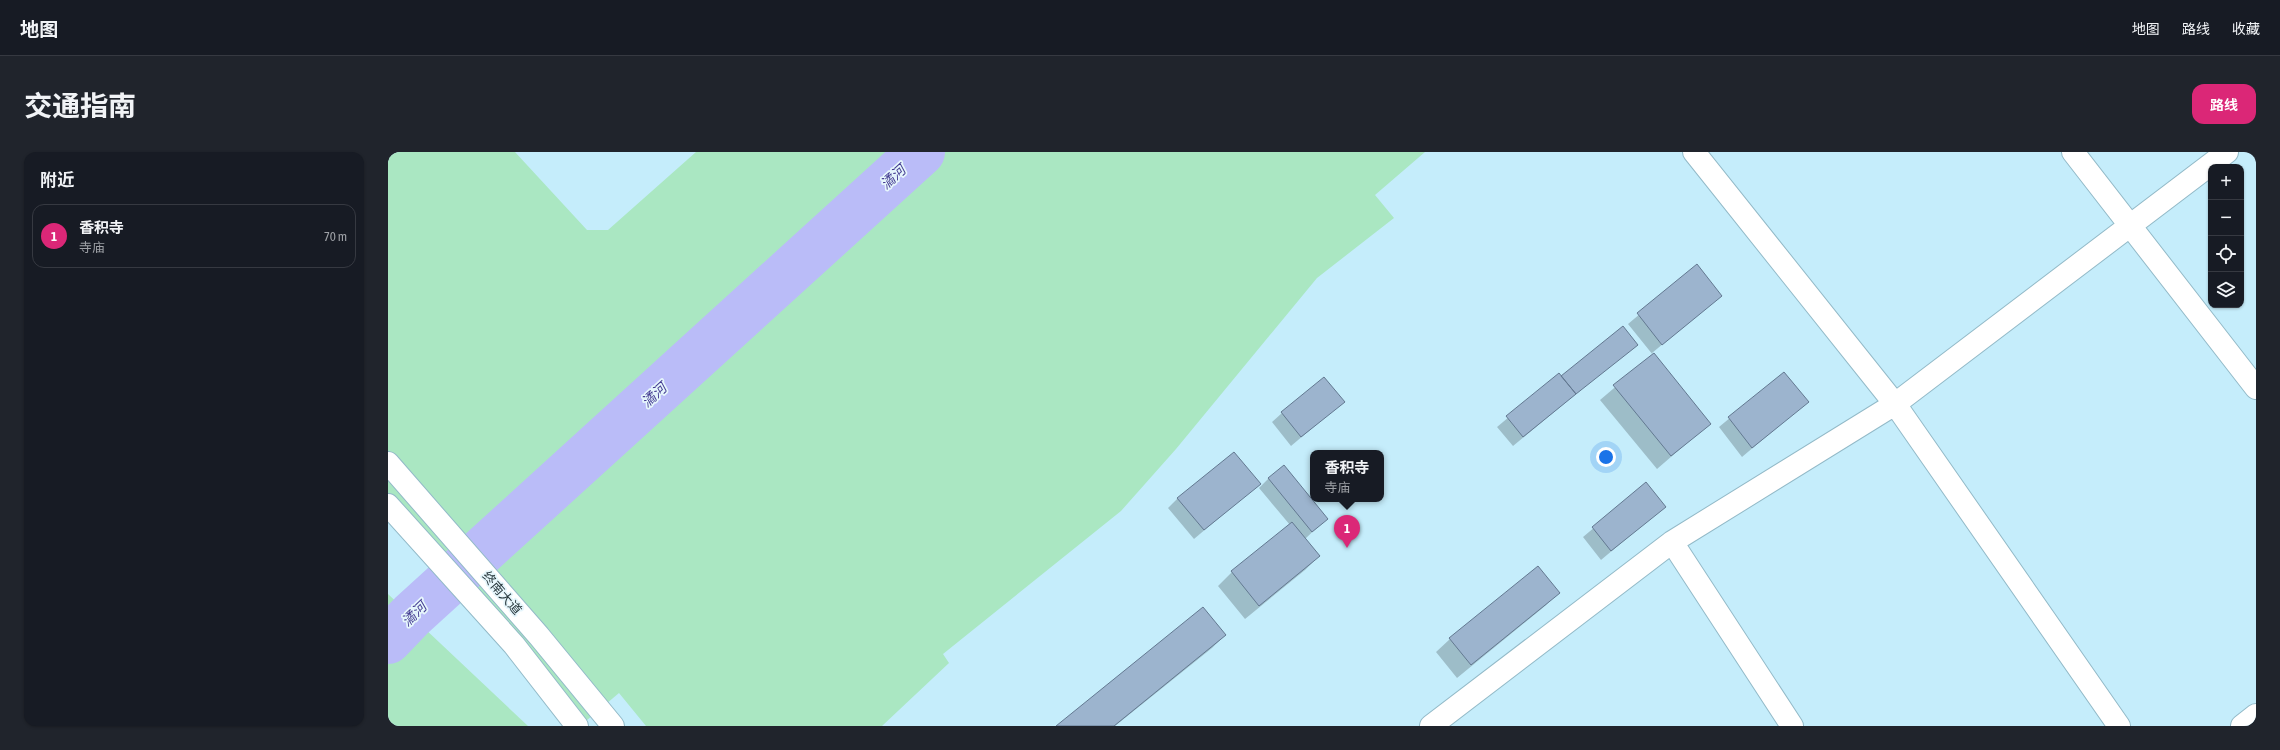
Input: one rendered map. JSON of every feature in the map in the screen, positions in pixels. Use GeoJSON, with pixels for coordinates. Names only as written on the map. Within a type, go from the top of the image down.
{"type":"FeatureCollection","features":[{"type":"Feature","properties":{"kind":"main road"},"geometry":{"type":"LineString","coordinates":[[1694,152],[1895,404],[2119,726]]}},
{"type":"Feature","properties":{"kind":"main road"},"geometry":{"type":"LineString","coordinates":[[2073,152],[2256,388]]}},
{"type":"Feature","properties":{"kind":"main road"},"geometry":{"type":"LineString","coordinates":[[1431,726],[1672,542],[1895,404],[2227,152]]}},
{"type":"Feature","properties":{"kind":"main road","name":"终南大道"},"geometry":{"type":"LineString","coordinates":[[388,463],[539,636],[613,726]]}},
{"type":"Feature","properties":{"kind":"main road","name":"终南大道"},"geometry":{"type":"LineString","coordinates":[[388,505],[514,645],[577,726]]}},
{"type":"Feature","properties":{"kind":"main road"},"geometry":{"type":"LineString","coordinates":[[1672,542],[1792,726]]}},
{"type":"Feature","properties":{"kind":"main road"},"geometry":{"type":"LineString","coordinates":[[2242,726],[2256,715]]}},
{"type":"Feature","properties":{"kind":"green space"},"geometry":{"type":"Polygon","coordinates":[[[388,152],[515,152],[587,230],[608,230],[696,152],[1425,152],[1375,195],[1394,218],[1317,278],[1176,449],[1121,511],[943,654],[949,663],[882,726],[646,726],[619,693],[580,726],[388,506],[388,152]]]}},
{"type":"Feature","properties":{"kind":"green space"},"geometry":{"type":"Polygon","coordinates":[[[388,594],[528,726],[388,726],[388,594]]]}},
{"type":"Feature","properties":{"kind":"building"},"geometry":{"type":"Polygon","coordinates":[[[1697,264],[1722,296],[1662,345],[1637,313],[1697,264]]]}},
{"type":"Feature","properties":{"kind":"building"},"geometry":{"type":"Polygon","coordinates":[[[1623,326],[1638,345],[1576,394],[1561,376],[1623,326]]]}},
{"type":"Feature","properties":{"kind":"building"},"geometry":{"type":"Polygon","coordinates":[[[1654,353],[1711,424],[1671,456],[1613,385],[1654,353]]]}},
{"type":"Feature","properties":{"kind":"building"},"geometry":{"type":"Polygon","coordinates":[[[1784,372],[1809,402],[1752,448],[1728,417],[1784,372]]]}},
{"type":"Feature","properties":{"kind":"building"},"geometry":{"type":"Polygon","coordinates":[[[1559,373],[1576,394],[1523,437],[1506,416],[1559,373]]]}},
{"type":"Feature","properties":{"kind":"building"},"geometry":{"type":"Polygon","coordinates":[[[1324,377],[1345,402],[1301,437],[1281,412],[1324,377]]]}},
{"type":"Feature","properties":{"kind":"building"},"geometry":{"type":"Polygon","coordinates":[[[1234,452],[1261,484],[1204,530],[1177,498],[1234,452]]]}},
{"type":"Feature","properties":{"kind":"building"},"geometry":{"type":"Polygon","coordinates":[[[1284,465],[1310,497],[1310,502],[1314,502],[1328,519],[1312,532],[1268,478],[1284,465]]]}},
{"type":"Feature","properties":{"kind":"building"},"geometry":{"type":"Polygon","coordinates":[[[1646,482],[1666,507],[1611,551],[1592,527],[1646,482]]]}},
{"type":"Feature","properties":{"kind":"building"},"geometry":{"type":"Polygon","coordinates":[[[1292,522],[1320,556],[1259,606],[1231,571],[1292,522]]]}},
{"type":"Feature","properties":{"kind":"building"},"geometry":{"type":"Polygon","coordinates":[[[1538,566],[1560,593],[1471,665],[1449,638],[1538,566]]]}},
{"type":"Feature","properties":{"kind":"building"},"geometry":{"type":"Polygon","coordinates":[[[1203,607],[1226,635],[1114,726],[1056,726],[1203,607]]]}},
{"type":"Feature","properties":{"kind":"waterway","name":"潏河"},"geometry":{"type":"LineString","coordinates":[[388,640],[412,615],[921,152]]}},
{"type":"Feature","properties":{"kind":"place","name":"香积寺"},"geometry":{"type":"Point","coordinates":[1347,548]}}]}
